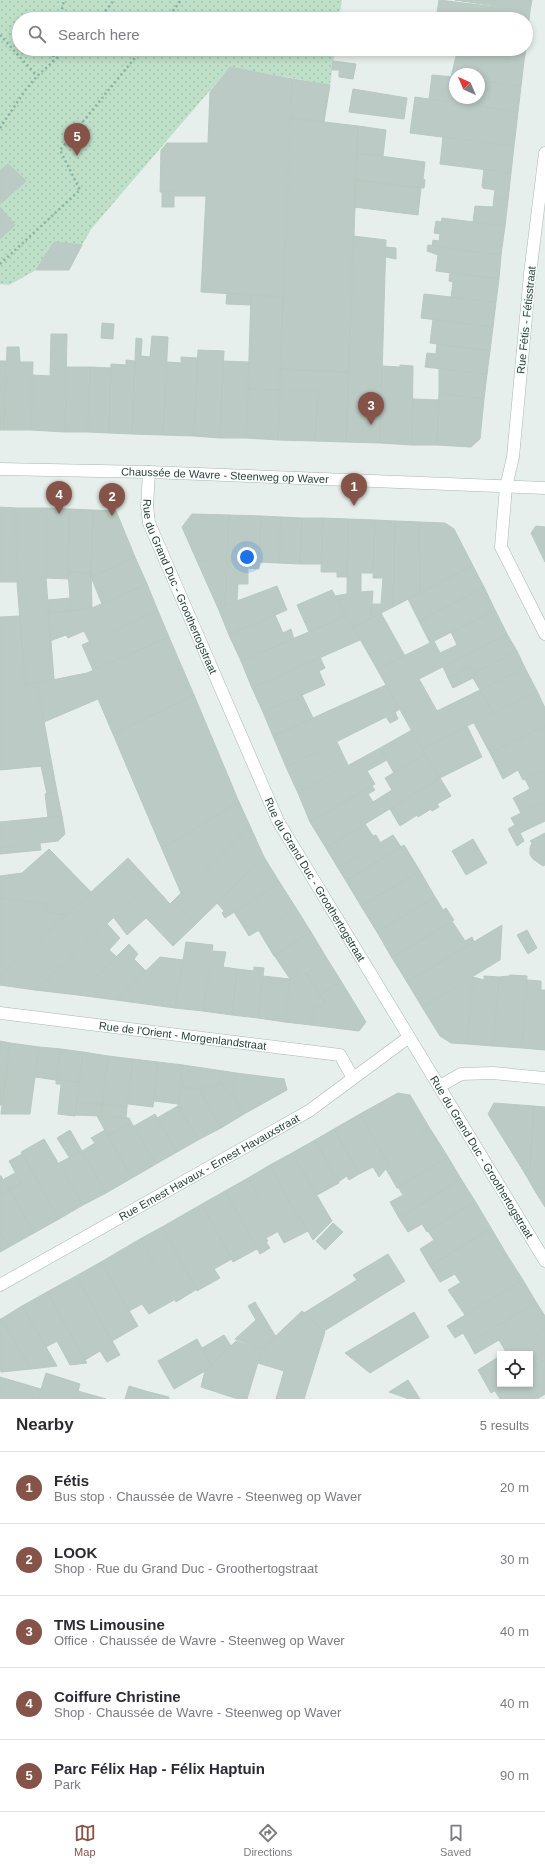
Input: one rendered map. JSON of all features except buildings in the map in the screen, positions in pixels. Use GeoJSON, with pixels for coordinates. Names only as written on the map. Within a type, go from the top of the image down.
{"type":"FeatureCollection","features":[{"type":"Feature","properties":{"kind":"street","name":"Rue Fétis - Fétisstraat"},"geometry":{"type":"LineString","coordinates":[[545,153],[530,274],[513,457],[506,487],[500,547],[545,634]]}},
{"type":"Feature","properties":{"kind":"street","name":"Chaussée de Wavre - Steenweg op Waver"},"geometry":{"type":"LineString","coordinates":[[0,469],[149,472],[545,488]]}},
{"type":"Feature","properties":{"kind":"street","name":"Rue du Grand Duc - Groothertogstraat"},"geometry":{"type":"LineString","coordinates":[[149,472],[147,506],[149,523],[278,821],[545,1261]]}},
{"type":"Feature","properties":{"kind":"street","name":"Rue de l'Orient - Morgenlandstraat"},"geometry":{"type":"LineString","coordinates":[[0,1013],[340,1056],[353,1078]]}},
{"type":"Feature","properties":{"kind":"street","name":"Rue Ernest Havaux - Ernest Havauxstraat"},"geometry":{"type":"LineString","coordinates":[[0,1284],[309,1111],[409,1037]]}},
{"type":"Feature","properties":{"kind":"street"},"geometry":{"type":"LineString","coordinates":[[440,1086],[461,1074],[493,1073],[545,1078]]}},
{"type":"Feature","properties":{"kind":"path"},"geometry":{"type":"LineString","coordinates":[[61,12],[64,0]]}},
{"type":"Feature","properties":{"kind":"path"},"geometry":{"type":"LineString","coordinates":[[105,12],[114,0]]}},
{"type":"Feature","properties":{"kind":"path"},"geometry":{"type":"LineString","coordinates":[[172,12],[181,0]]}},
{"type":"Feature","properties":{"kind":"path"},"geometry":{"type":"LineString","coordinates":[[0,35],[12,48]]}},
{"type":"Feature","properties":{"kind":"path"},"geometry":{"type":"LineString","coordinates":[[19,56],[37,76]]}},
{"type":"Feature","properties":{"kind":"path"},"geometry":{"type":"LineString","coordinates":[[53,56],[53,62]]}},
{"type":"Feature","properties":{"kind":"path"},"geometry":{"type":"LineString","coordinates":[[0,128],[24,92],[37,76],[59,56]]}},
{"type":"Feature","properties":{"kind":"path"},"geometry":{"type":"LineString","coordinates":[[0,264],[80,190],[60,150],[136,56]]}},
{"type":"Feature","properties":{"kind":"green space"},"geometry":{"type":"Polygon","coordinates":[[[0,0],[342,0],[340,12],[12,12],[12,56],[334,56],[330,85],[230,67],[92,228],[82,245],[54,242],[36,270],[9,285],[0,284],[0,0]]]}},
{"type":"Feature","properties":{"kind":"place","name":"Parc Félix Hap - Félix Haptuin"},"geometry":{"type":"Point","coordinates":[77,156]}},
{"type":"Feature","properties":{"kind":"place","name":"TMS Limousine"},"geometry":{"type":"Point","coordinates":[371,425]}},
{"type":"Feature","properties":{"kind":"place","name":"Fétis"},"geometry":{"type":"Point","coordinates":[354,506]}},
{"type":"Feature","properties":{"kind":"place","name":"Coiffure Christine"},"geometry":{"type":"Point","coordinates":[59,514]}},
{"type":"Feature","properties":{"kind":"place","name":"LOOK"},"geometry":{"type":"Point","coordinates":[112,516]}}]}
